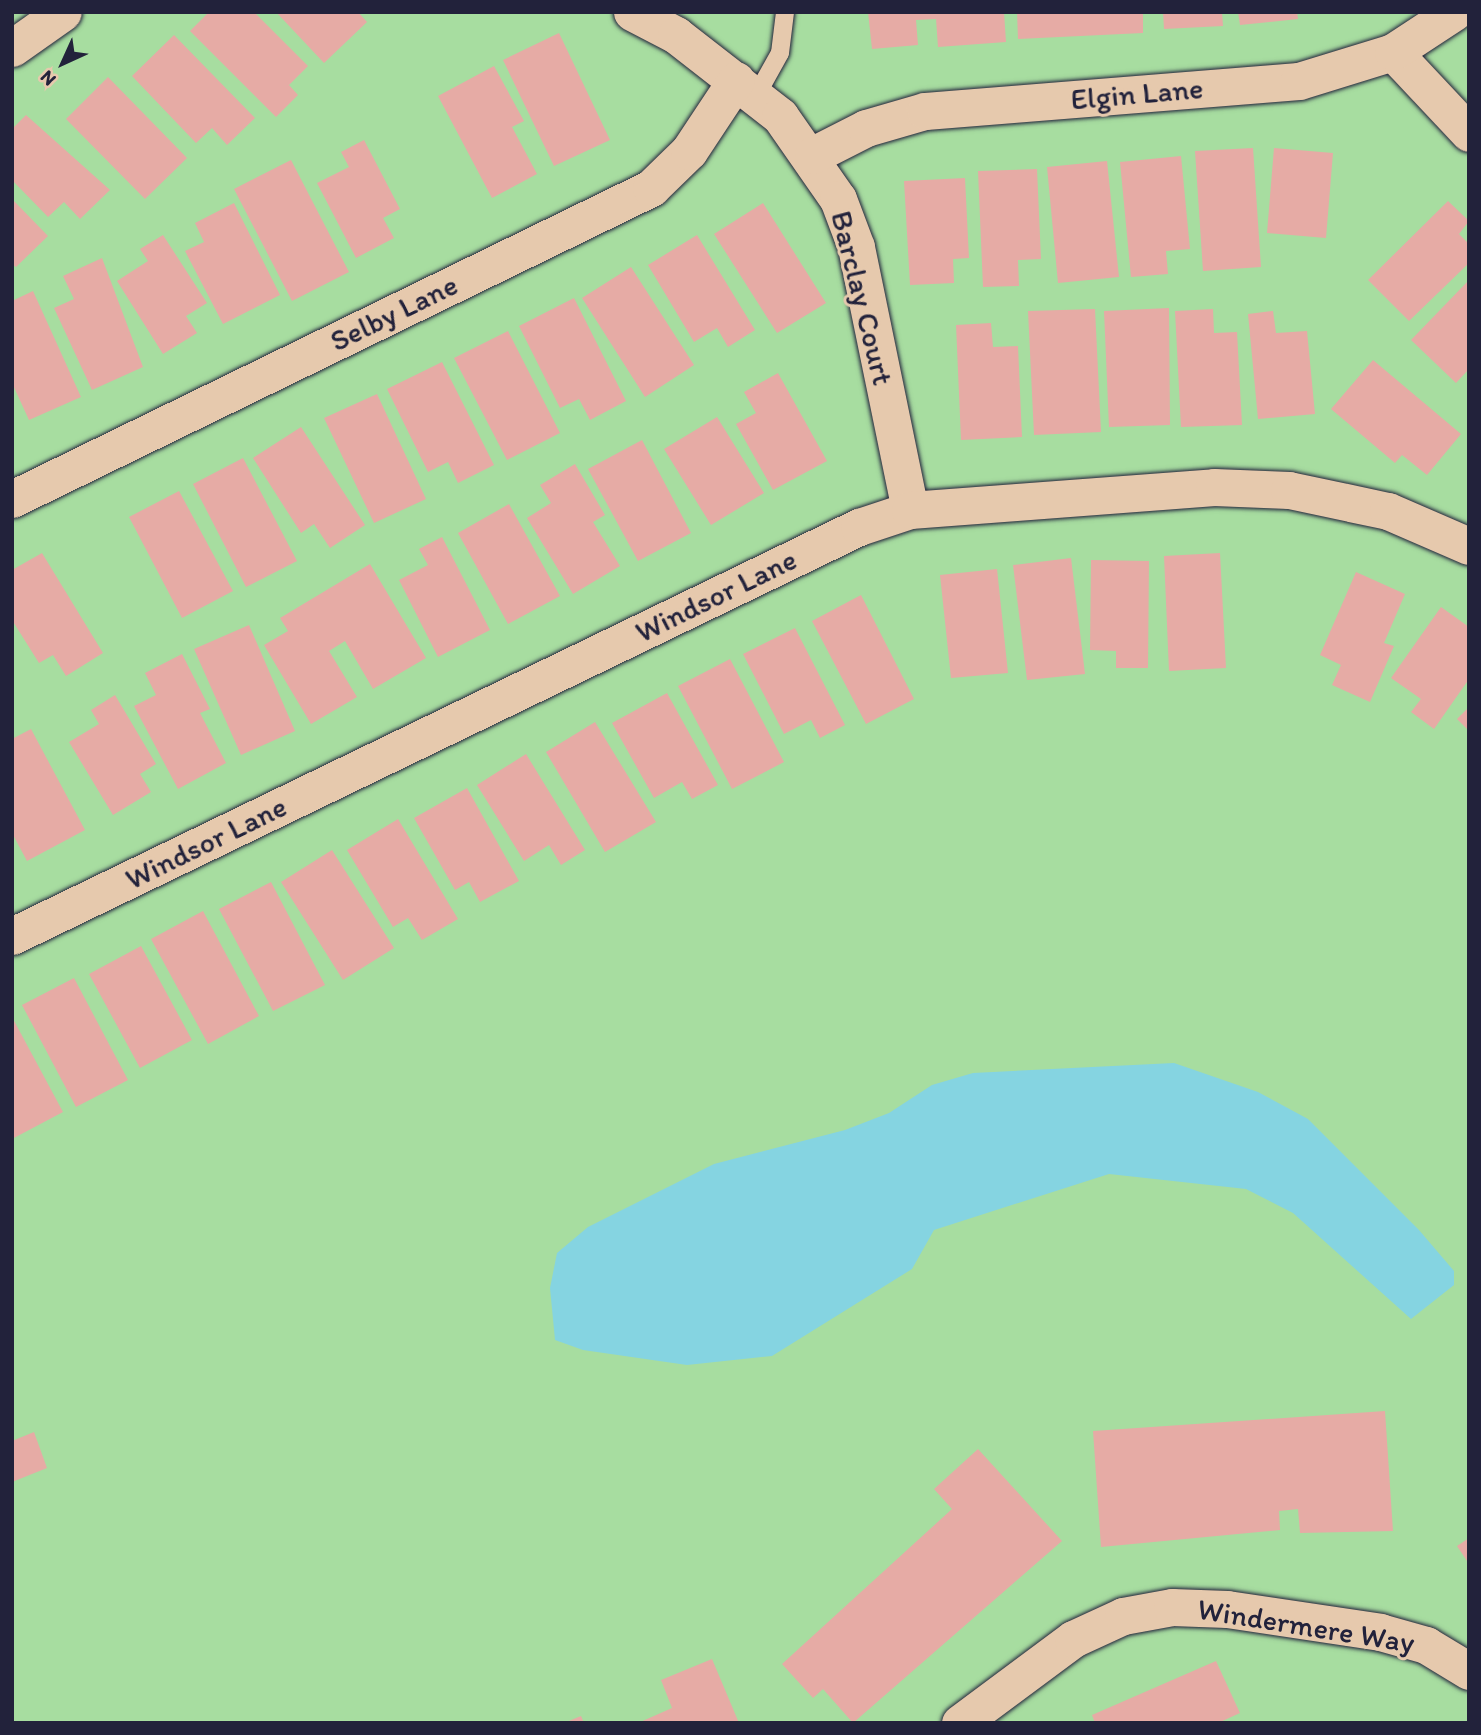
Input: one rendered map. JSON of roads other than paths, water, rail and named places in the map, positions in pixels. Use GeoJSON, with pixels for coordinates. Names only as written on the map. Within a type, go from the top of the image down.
{"type":"FeatureCollection","features":[{"type":"Feature","properties":{"kind":"street"},"geometry":{"type":"LineString","coordinates":[[12,48],[64,12]]}},
{"type":"Feature","properties":{"kind":"street","name":"Barclay Court"},"geometry":{"type":"LineString","coordinates":[[632,12],[746,88],[813,155],[856,247],[910,510]]}},
{"type":"Feature","properties":{"kind":"street","name":"Elgin Lane"},"geometry":{"type":"LineString","coordinates":[[813,155],[866,128],[925,111],[1299,81],[1393,52],[1454,12]]}},
{"type":"Feature","properties":{"kind":"street"},"geometry":{"type":"LineString","coordinates":[[1393,52],[1469,132]]}},
{"type":"Feature","properties":{"kind":"street","name":"Selby Lane"},"geometry":{"type":"LineString","coordinates":[[12,499],[651,188],[746,88]]}},
{"type":"Feature","properties":{"kind":"street","name":"Windsor Lane"},"geometry":{"type":"LineString","coordinates":[[12,936],[859,527],[910,510],[1214,487],[1289,490],[1388,511],[1469,546]]}},
{"type":"Feature","properties":{"kind":"street","name":"Windermere Way"},"geometry":{"type":"LineString","coordinates":[[960,1723],[1073,1639],[1123,1616],[1172,1607],[1227,1609],[1380,1632],[1426,1645],[1469,1671]]}},
{"type":"Feature","properties":{"kind":"lane"},"geometry":{"type":"LineString","coordinates":[[746,88],[780,53],[785,12]]}},
{"type":"Feature","properties":{"kind":"water"},"geometry":{"type":"Polygon","coordinates":[[[1174,1063],[1258,1092],[1308,1119],[1419,1230],[1454,1271],[1454,1285],[1411,1319],[1293,1213],[1246,1189],[1109,1174],[934,1230],[912,1269],[772,1356],[687,1365],[583,1350],[555,1340],[550,1288],[557,1253],[588,1227],[714,1164],[845,1130],[889,1113],[932,1085],[973,1073],[1174,1063]]]}}]}
